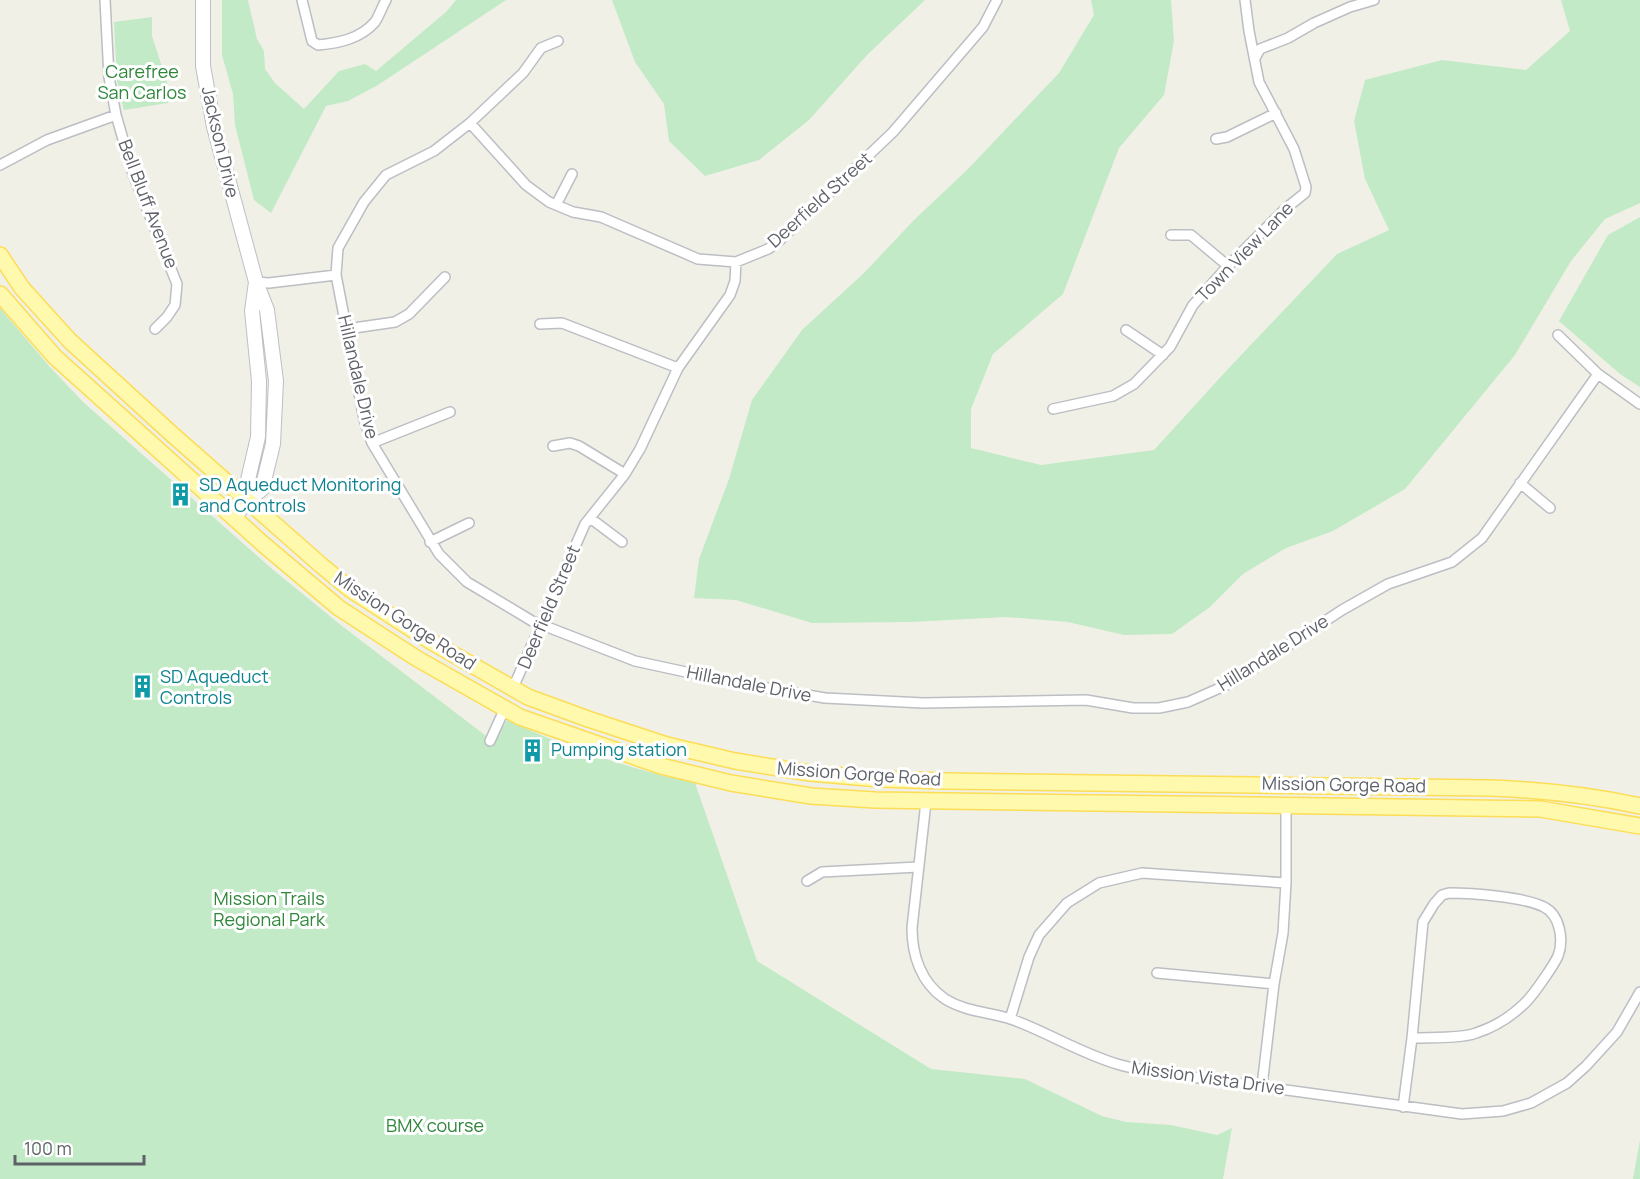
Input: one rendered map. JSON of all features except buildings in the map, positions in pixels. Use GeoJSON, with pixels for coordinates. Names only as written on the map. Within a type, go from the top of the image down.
{"type":"FeatureCollection","features":[{"type":"Feature","properties":{"kind":"main road","name":"Jackson Drive"},"geometry":{"type":"LineString","coordinates":[[203,0],[203,66],[212,117],[256,282],[252,311],[259,381],[258,437],[247,484],[247,501]]}},
{"type":"Feature","properties":{"kind":"main road","name":"Mission Gorge Road"},"geometry":{"type":"LineString","coordinates":[[0,255],[22,288],[70,341],[247,501],[351,590],[430,641],[528,697],[588,719],[667,745],[735,761],[810,773],[879,779],[1491,788],[1546,790],[1599,797],[1640,806]]}},
{"type":"Feature","properties":{"kind":"main road","name":"Mission Gorge Road"},"geometry":{"type":"LineString","coordinates":[[0,294],[55,357],[234,518],[339,608],[416,658],[520,717],[661,766],[731,783],[811,796],[926,802],[1540,809],[1640,826]]}},
{"type":"Feature","properties":{"kind":"main road"},"geometry":{"type":"LineString","coordinates":[[234,518],[247,501]]}},
{"type":"Feature","properties":{"kind":"street","name":"Bell Bluff Avenue"},"geometry":{"type":"LineString","coordinates":[[105,0],[109,77],[116,115],[133,174],[177,284],[175,305],[167,317],[155,328]]}},
{"type":"Feature","properties":{"kind":"street"},"geometry":{"type":"LineString","coordinates":[[302,0],[312,41],[318,45],[340,43],[351,39],[375,21],[386,0]]}},
{"type":"Feature","properties":{"kind":"street","name":"Deerfield Street"},"geometry":{"type":"LineString","coordinates":[[513,688],[585,524],[625,474],[640,449],[678,368],[730,296],[735,280],[736,262],[768,249],[778,242],[893,132],[983,27],[997,0]]}},
{"type":"Feature","properties":{"kind":"street"},"geometry":{"type":"LineString","coordinates":[[1216,139],[1227,137],[1276,112],[1259,82],[1245,0]]}},
{"type":"Feature","properties":{"kind":"street"},"geometry":{"type":"LineString","coordinates":[[1255,61],[1254,57],[1260,49],[1288,38],[1350,7],[1372,0]]}},
{"type":"Feature","properties":{"kind":"street","name":"Hillandale Drive"},"geometry":{"type":"LineString","coordinates":[[558,41],[542,48],[523,73],[470,123],[434,151],[386,175],[364,202],[338,248],[336,275],[364,419],[372,443],[439,554],[467,582],[542,625],[635,661],[732,682],[825,698],[923,703],[1086,700],[1133,708],[1159,708],[1188,702],[1231,683],[1342,610],[1388,584],[1452,562],[1482,538],[1598,374]]}},
{"type":"Feature","properties":{"kind":"street","name":"Town View Lane"},"geometry":{"type":"LineString","coordinates":[[1053,408],[1113,396],[1134,384],[1170,347],[1193,305],[1285,209],[1305,193],[1294,149],[1276,112]]}},
{"type":"Feature","properties":{"kind":"street"},"geometry":{"type":"LineString","coordinates":[[0,165],[47,140],[116,115]]}},
{"type":"Feature","properties":{"kind":"street"},"geometry":{"type":"LineString","coordinates":[[470,123],[526,185],[549,202],[573,212],[601,217],[698,259],[736,262]]}},
{"type":"Feature","properties":{"kind":"street"},"geometry":{"type":"LineString","coordinates":[[556,205],[572,174]]}},
{"type":"Feature","properties":{"kind":"street"},"geometry":{"type":"LineString","coordinates":[[1171,235],[1191,235],[1197,238],[1228,266]]}},
{"type":"Feature","properties":{"kind":"street"},"geometry":{"type":"LineString","coordinates":[[256,282],[269,283],[336,275]]}},
{"type":"Feature","properties":{"kind":"street"},"geometry":{"type":"LineString","coordinates":[[347,329],[395,322],[408,314],[445,277]]}},
{"type":"Feature","properties":{"kind":"street"},"geometry":{"type":"LineString","coordinates":[[540,324],[562,323],[678,368]]}},
{"type":"Feature","properties":{"kind":"street"},"geometry":{"type":"LineString","coordinates":[[1126,330],[1163,355]]}},
{"type":"Feature","properties":{"kind":"street"},"geometry":{"type":"LineString","coordinates":[[1558,335],[1598,374],[1640,404]]}},
{"type":"Feature","properties":{"kind":"street"},"geometry":{"type":"LineString","coordinates":[[372,443],[450,412]]}},
{"type":"Feature","properties":{"kind":"street"},"geometry":{"type":"LineString","coordinates":[[553,446],[570,443],[579,446],[625,474]]}},
{"type":"Feature","properties":{"kind":"street"},"geometry":{"type":"LineString","coordinates":[[1520,483],[1550,508]]}},
{"type":"Feature","properties":{"kind":"street"},"geometry":{"type":"LineString","coordinates":[[590,518],[622,542]]}},
{"type":"Feature","properties":{"kind":"street"},"geometry":{"type":"LineString","coordinates":[[430,542],[470,523]]}},
{"type":"Feature","properties":{"kind":"street"},"geometry":{"type":"LineString","coordinates":[[490,741],[505,708]]}},
{"type":"Feature","properties":{"kind":"street","name":"Mission Vista Drive"},"geometry":{"type":"LineString","coordinates":[[926,802],[912,928],[912,948],[918,966],[928,983],[945,999],[970,1011],[1010,1019],[1115,1064],[1148,1071],[1403,1107],[1482,1114],[1531,1103],[1567,1083],[1617,1032],[1640,992]]}},
{"type":"Feature","properties":{"kind":"street"},"geometry":{"type":"LineString","coordinates":[[1262,1086],[1274,984],[1283,933],[1286,883],[1286,807]]}},
{"type":"Feature","properties":{"kind":"street"},"geometry":{"type":"LineString","coordinates":[[807,881],[822,872],[918,867]]}},
{"type":"Feature","properties":{"kind":"street"},"geometry":{"type":"LineString","coordinates":[[1010,1019],[1029,957],[1039,935],[1067,903],[1100,883],[1142,873],[1286,883]]}},
{"type":"Feature","properties":{"kind":"street"},"geometry":{"type":"LineString","coordinates":[[1403,1107],[1423,922],[1434,904],[1442,895],[1449,893],[1477,893],[1545,907],[1556,918],[1561,936],[1558,956],[1527,1001],[1500,1023],[1474,1034],[1412,1038]]}},
{"type":"Feature","properties":{"kind":"street"},"geometry":{"type":"LineString","coordinates":[[1157,973],[1274,984]]}},
{"type":"Feature","properties":{"kind":"green space"},"geometry":{"type":"Polygon","coordinates":[[[222,0],[248,0],[257,39],[264,51],[265,69],[275,83],[304,109],[339,71],[365,64],[376,71],[446,12],[456,0],[506,0],[378,85],[348,101],[326,106],[271,213],[254,200],[235,125],[233,94],[222,55],[222,0]]]}},
{"type":"Feature","properties":{"kind":"green space"},"geometry":{"type":"Polygon","coordinates":[[[612,0],[925,0],[868,54],[809,120],[759,160],[705,176],[669,141],[664,104],[635,62],[612,0]]]}},
{"type":"Feature","properties":{"kind":"green space"},"geometry":{"type":"Polygon","coordinates":[[[1091,0],[1171,0],[1174,41],[1164,95],[1119,148],[1063,294],[993,354],[971,409],[971,448],[1041,465],[1154,450],[1337,254],[1389,230],[1365,179],[1354,121],[1365,80],[1442,60],[1526,70],[1570,31],[1561,0],[1640,0],[1640,203],[1605,219],[1571,261],[1515,355],[1405,489],[1333,531],[1286,548],[1243,574],[1210,607],[1172,634],[1124,635],[1068,622],[1005,617],[912,622],[812,623],[736,600],[694,598],[699,559],[729,479],[752,400],[802,330],[864,273],[914,220],[968,169],[1059,73],[1094,15],[1091,0]]]}},
{"type":"Feature","properties":{"kind":"green space","name":"Carefree San Carlos"},"geometry":{"type":"Polygon","coordinates":[[[152,17],[152,36],[168,85],[168,103],[124,110],[117,81],[114,22],[152,17]]]}},
{"type":"Feature","properties":{"kind":"green space"},"geometry":{"type":"Polygon","coordinates":[[[1640,217],[1640,387],[1620,374],[1559,321],[1608,235],[1640,217]]]}},
{"type":"Feature","properties":{"kind":"green space","name":"Mission Trails Regional Park"},"geometry":{"type":"Polygon","coordinates":[[[0,308],[83,402],[271,568],[342,626],[494,742],[507,720],[599,757],[695,783],[757,961],[931,1069],[1025,1079],[1102,1116],[1126,1122],[1171,1125],[1217,1135],[1232,1128],[1223,1179],[0,1179],[0,308]]]}},
{"type":"Feature","properties":{"kind":"green space"},"geometry":{"type":"Polygon","coordinates":[[[1640,1140],[1640,1179],[1633,1179],[1640,1140]]]}},
{"type":"Feature","properties":{"kind":"place","name":"SD Aqueduct Monitoring and Controls"},"geometry":{"type":"Point","coordinates":[181,495]}},
{"type":"Feature","properties":{"kind":"place","name":"SD Aqueduct Controls"},"geometry":{"type":"Point","coordinates":[142,687]}},
{"type":"Feature","properties":{"kind":"place","name":"Pumping station"},"geometry":{"type":"Point","coordinates":[533,750]}},
{"type":"Feature","properties":{"kind":"park label","name":"BMX course"},"geometry":{"type":"Point","coordinates":[435,1126]}}]}
